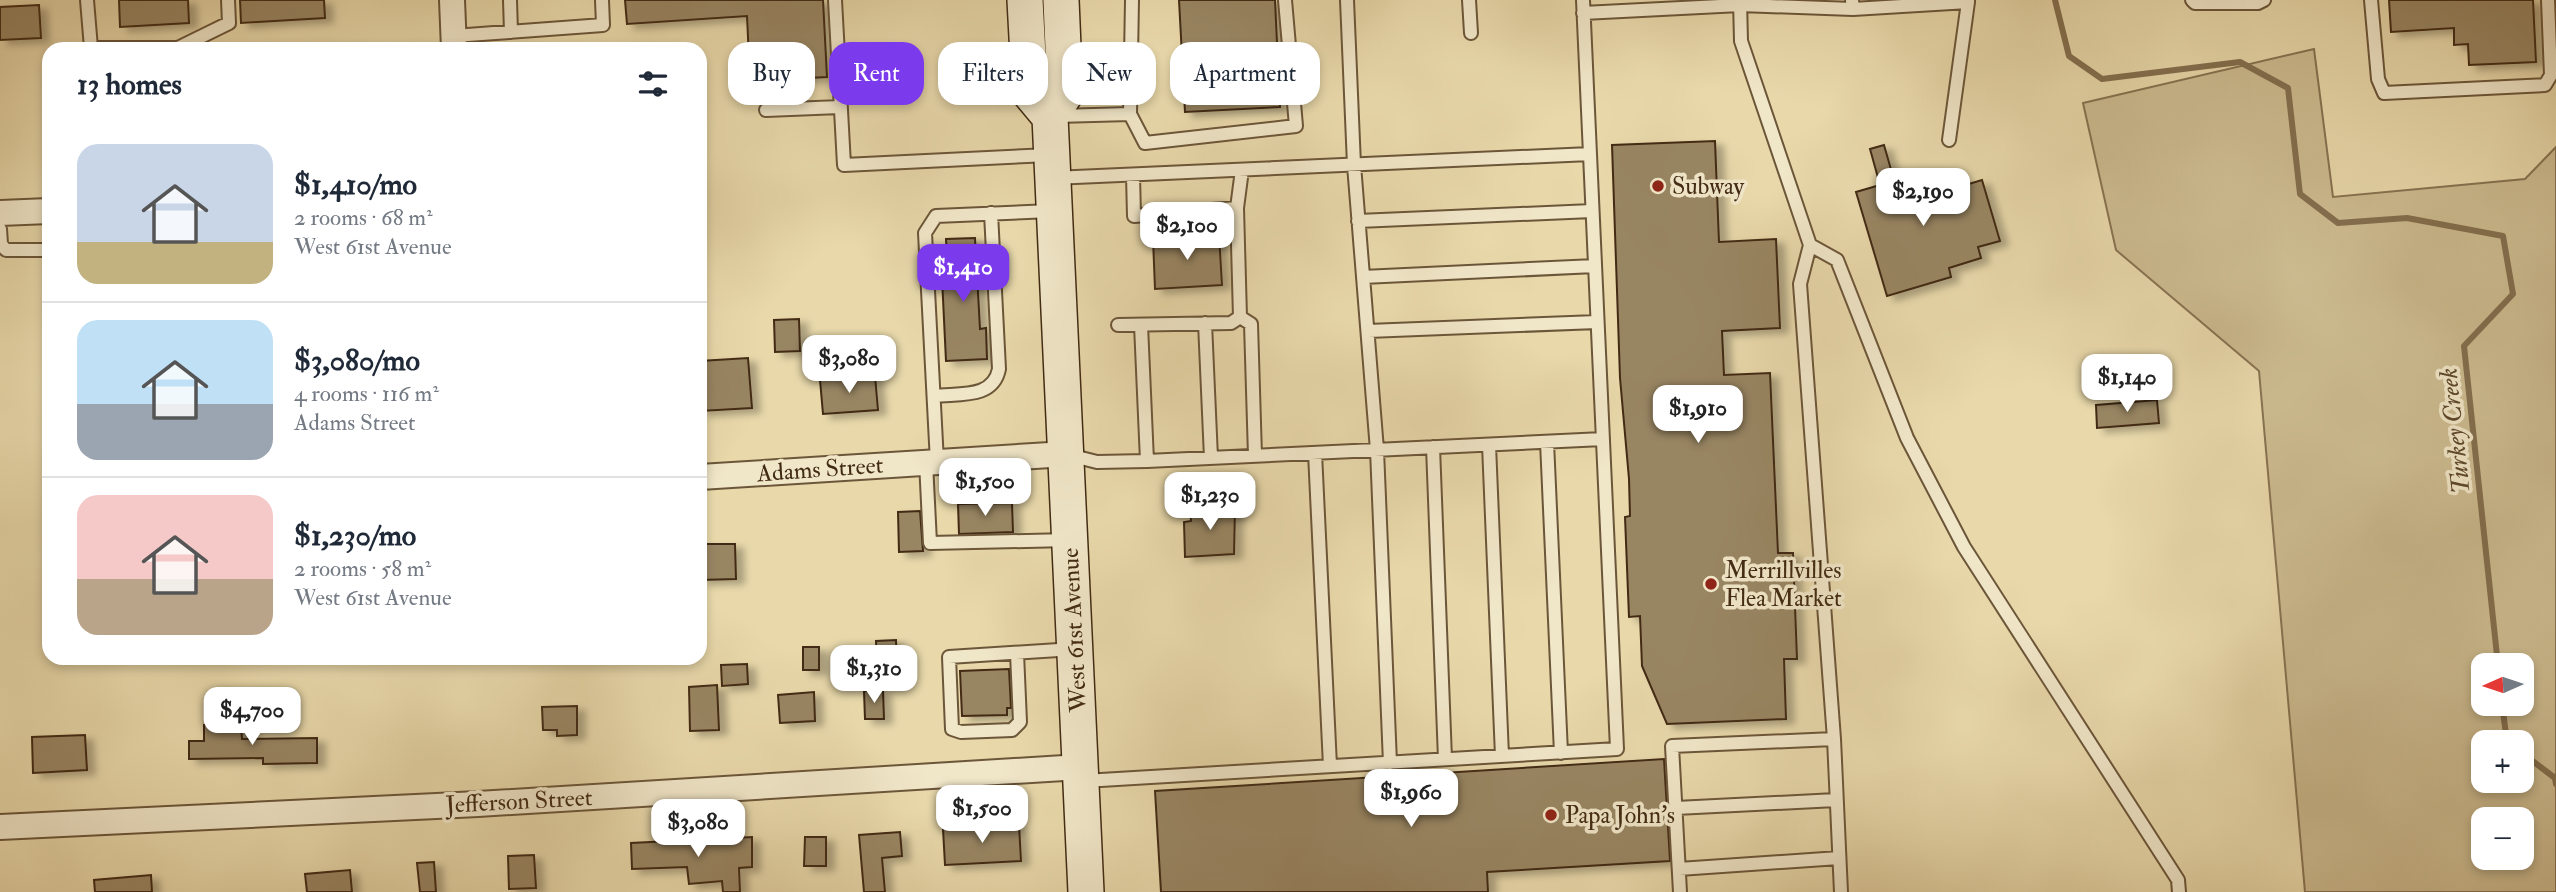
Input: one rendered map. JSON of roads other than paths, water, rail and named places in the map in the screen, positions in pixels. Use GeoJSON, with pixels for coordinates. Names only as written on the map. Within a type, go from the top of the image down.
{"type":"FeatureCollection","features":[{"type":"Feature","properties":{"kind":"main road"},"geometry":{"type":"LineString","coordinates":[[1025,0],[1030,93],[1050,117]]}},
{"type":"Feature","properties":{"kind":"main road","name":"West 61st Avenue"},"geometry":{"type":"LineString","coordinates":[[1061,0],[1065,94],[1050,117],[1086,892]]}},
{"type":"Feature","properties":{"kind":"street"},"geometry":{"type":"LineString","coordinates":[[452,0],[454,42]]}},
{"type":"Feature","properties":{"kind":"street"},"geometry":{"type":"LineString","coordinates":[[0,213],[42,211]]}},
{"type":"Feature","properties":{"kind":"street","name":"Adams Street"},"geometry":{"type":"LineString","coordinates":[[707,477],[1066,454]]}},
{"type":"Feature","properties":{"kind":"street","name":"Jefferson Street"},"geometry":{"type":"LineString","coordinates":[[0,827],[1080,774]]}},
{"type":"Feature","properties":{"kind":"lane"},"geometry":{"type":"LineString","coordinates":[[87,0],[90,42]]}},
{"type":"Feature","properties":{"kind":"lane"},"geometry":{"type":"LineString","coordinates":[[190,42],[229,23],[228,0]]}},
{"type":"Feature","properties":{"kind":"lane"},"geometry":{"type":"LineString","coordinates":[[510,0],[512,32]]}},
{"type":"Feature","properties":{"kind":"lane"},"geometry":{"type":"LineString","coordinates":[[454,42],[512,32],[603,25],[601,0]]}},
{"type":"Feature","properties":{"kind":"lane"},"geometry":{"type":"LineString","coordinates":[[835,0],[844,165],[1053,181],[1590,154]]}},
{"type":"Feature","properties":{"kind":"lane"},"geometry":{"type":"LineString","coordinates":[[1132,0],[1130,114],[1145,143],[1296,126],[1285,0]]}},
{"type":"Feature","properties":{"kind":"lane"},"geometry":{"type":"LineString","coordinates":[[1346,0],[1354,165],[1377,450],[1390,763]]}},
{"type":"Feature","properties":{"kind":"lane"},"geometry":{"type":"LineString","coordinates":[[1469,0],[1471,33]]}},
{"type":"Feature","properties":{"kind":"lane"},"geometry":{"type":"LineString","coordinates":[[2192,0],[2195,3],[2258,3],[2264,0]]}},
{"type":"Feature","properties":{"kind":"lane"},"geometry":{"type":"LineString","coordinates":[[2371,0],[2378,79],[2384,93],[2545,85],[2551,75],[2548,0]]}},
{"type":"Feature","properties":{"kind":"lane"},"geometry":{"type":"LineString","coordinates":[[1080,774],[1330,766],[1617,750],[1583,6],[1968,1],[1949,140]]}},
{"type":"Feature","properties":{"kind":"lane"},"geometry":{"type":"LineString","coordinates":[[1740,3],[1741,41],[1810,245],[1800,284],[1834,739],[1841,892]]}},
{"type":"Feature","properties":{"kind":"lane"},"geometry":{"type":"LineString","coordinates":[[766,110],[840,107]]}},
{"type":"Feature","properties":{"kind":"lane"},"geometry":{"type":"LineString","coordinates":[[1050,117],[1130,114]]}},
{"type":"Feature","properties":{"kind":"lane"},"geometry":{"type":"LineString","coordinates":[[1240,317],[1237,208],[1242,170]]}},
{"type":"Feature","properties":{"kind":"lane"},"geometry":{"type":"LineString","coordinates":[[1133,175],[1134,216],[1237,208]]}},
{"type":"Feature","properties":{"kind":"lane"},"geometry":{"type":"LineString","coordinates":[[1053,181],[991,214],[936,216],[925,233],[934,396],[930,543],[1070,540]]}},
{"type":"Feature","properties":{"kind":"lane"},"geometry":{"type":"LineString","coordinates":[[1359,221],[1592,211]]}},
{"type":"Feature","properties":{"kind":"lane"},"geometry":{"type":"LineString","coordinates":[[934,396],[987,391],[996,383],[999,369],[991,214]]}},
{"type":"Feature","properties":{"kind":"lane"},"geometry":{"type":"LineString","coordinates":[[0,229],[1,244],[6,250],[42,250]]}},
{"type":"Feature","properties":{"kind":"lane"},"geometry":{"type":"LineString","coordinates":[[1810,245],[1837,260],[1907,438],[1964,547],[2178,880],[2179,892]]}},
{"type":"Feature","properties":{"kind":"lane"},"geometry":{"type":"LineString","coordinates":[[1363,277],[1595,266]]}},
{"type":"Feature","properties":{"kind":"lane"},"geometry":{"type":"LineString","coordinates":[[1118,325],[1231,323],[1240,317]]}},
{"type":"Feature","properties":{"kind":"lane"},"geometry":{"type":"LineString","coordinates":[[1240,317],[1251,324],[1255,456]]}},
{"type":"Feature","properties":{"kind":"lane"},"geometry":{"type":"LineString","coordinates":[[1368,331],[1597,322]]}},
{"type":"Feature","properties":{"kind":"lane"},"geometry":{"type":"LineString","coordinates":[[1205,324],[1211,458]]}},
{"type":"Feature","properties":{"kind":"lane"},"geometry":{"type":"LineString","coordinates":[[1141,325],[1147,461]]}},
{"type":"Feature","properties":{"kind":"lane"},"geometry":{"type":"LineString","coordinates":[[1066,454],[1097,462],[1147,461],[1602,439]]}},
{"type":"Feature","properties":{"kind":"lane"},"geometry":{"type":"LineString","coordinates":[[1547,442],[1561,753]]}},
{"type":"Feature","properties":{"kind":"lane"},"geometry":{"type":"LineString","coordinates":[[1489,445],[1502,756]]}},
{"type":"Feature","properties":{"kind":"lane"},"geometry":{"type":"LineString","coordinates":[[1433,447],[1445,760]]}},
{"type":"Feature","properties":{"kind":"lane"},"geometry":{"type":"LineString","coordinates":[[1315,453],[1330,766]]}},
{"type":"Feature","properties":{"kind":"lane"},"geometry":{"type":"LineString","coordinates":[[1017,653],[1020,722],[1012,730],[961,732],[952,729],[949,657],[1075,649]]}},
{"type":"Feature","properties":{"kind":"lane"},"geometry":{"type":"LineString","coordinates":[[1680,892],[1672,746],[1834,739]]}},
{"type":"Feature","properties":{"kind":"lane"},"geometry":{"type":"LineString","coordinates":[[1676,808],[1836,800]]}},
{"type":"Feature","properties":{"kind":"lane"},"geometry":{"type":"LineString","coordinates":[[1679,869],[1839,858]]}},
{"type":"Feature","properties":{"kind":"waterway","name":"Turkey Creek"},"geometry":{"type":"LineString","coordinates":[[2055,0],[2069,56],[2102,79],[2240,62],[2288,88],[2300,194],[2338,223],[2407,218],[2503,236],[2513,294],[2464,346],[2497,653]]}},
{"type":"Feature","properties":{"kind":"waterway","name":"Turkey Creek"},"geometry":{"type":"LineString","coordinates":[[2504,716],[2505,730]]}},
{"type":"Feature","properties":{"kind":"waterway","name":"Turkey Creek"},"geometry":{"type":"LineString","coordinates":[[2534,762],[2555,778],[2556,784]]}},
{"type":"Feature","properties":{"kind":"place","name":"Subway"},"geometry":{"type":"Point","coordinates":[1658,186]}},
{"type":"Feature","properties":{"kind":"place","name":"Merrillvilles Flea Market"},"geometry":{"type":"Point","coordinates":[1711,584]}},
{"type":"Feature","properties":{"kind":"place","name":"Papa John's"},"geometry":{"type":"Point","coordinates":[1551,815]}}]}
